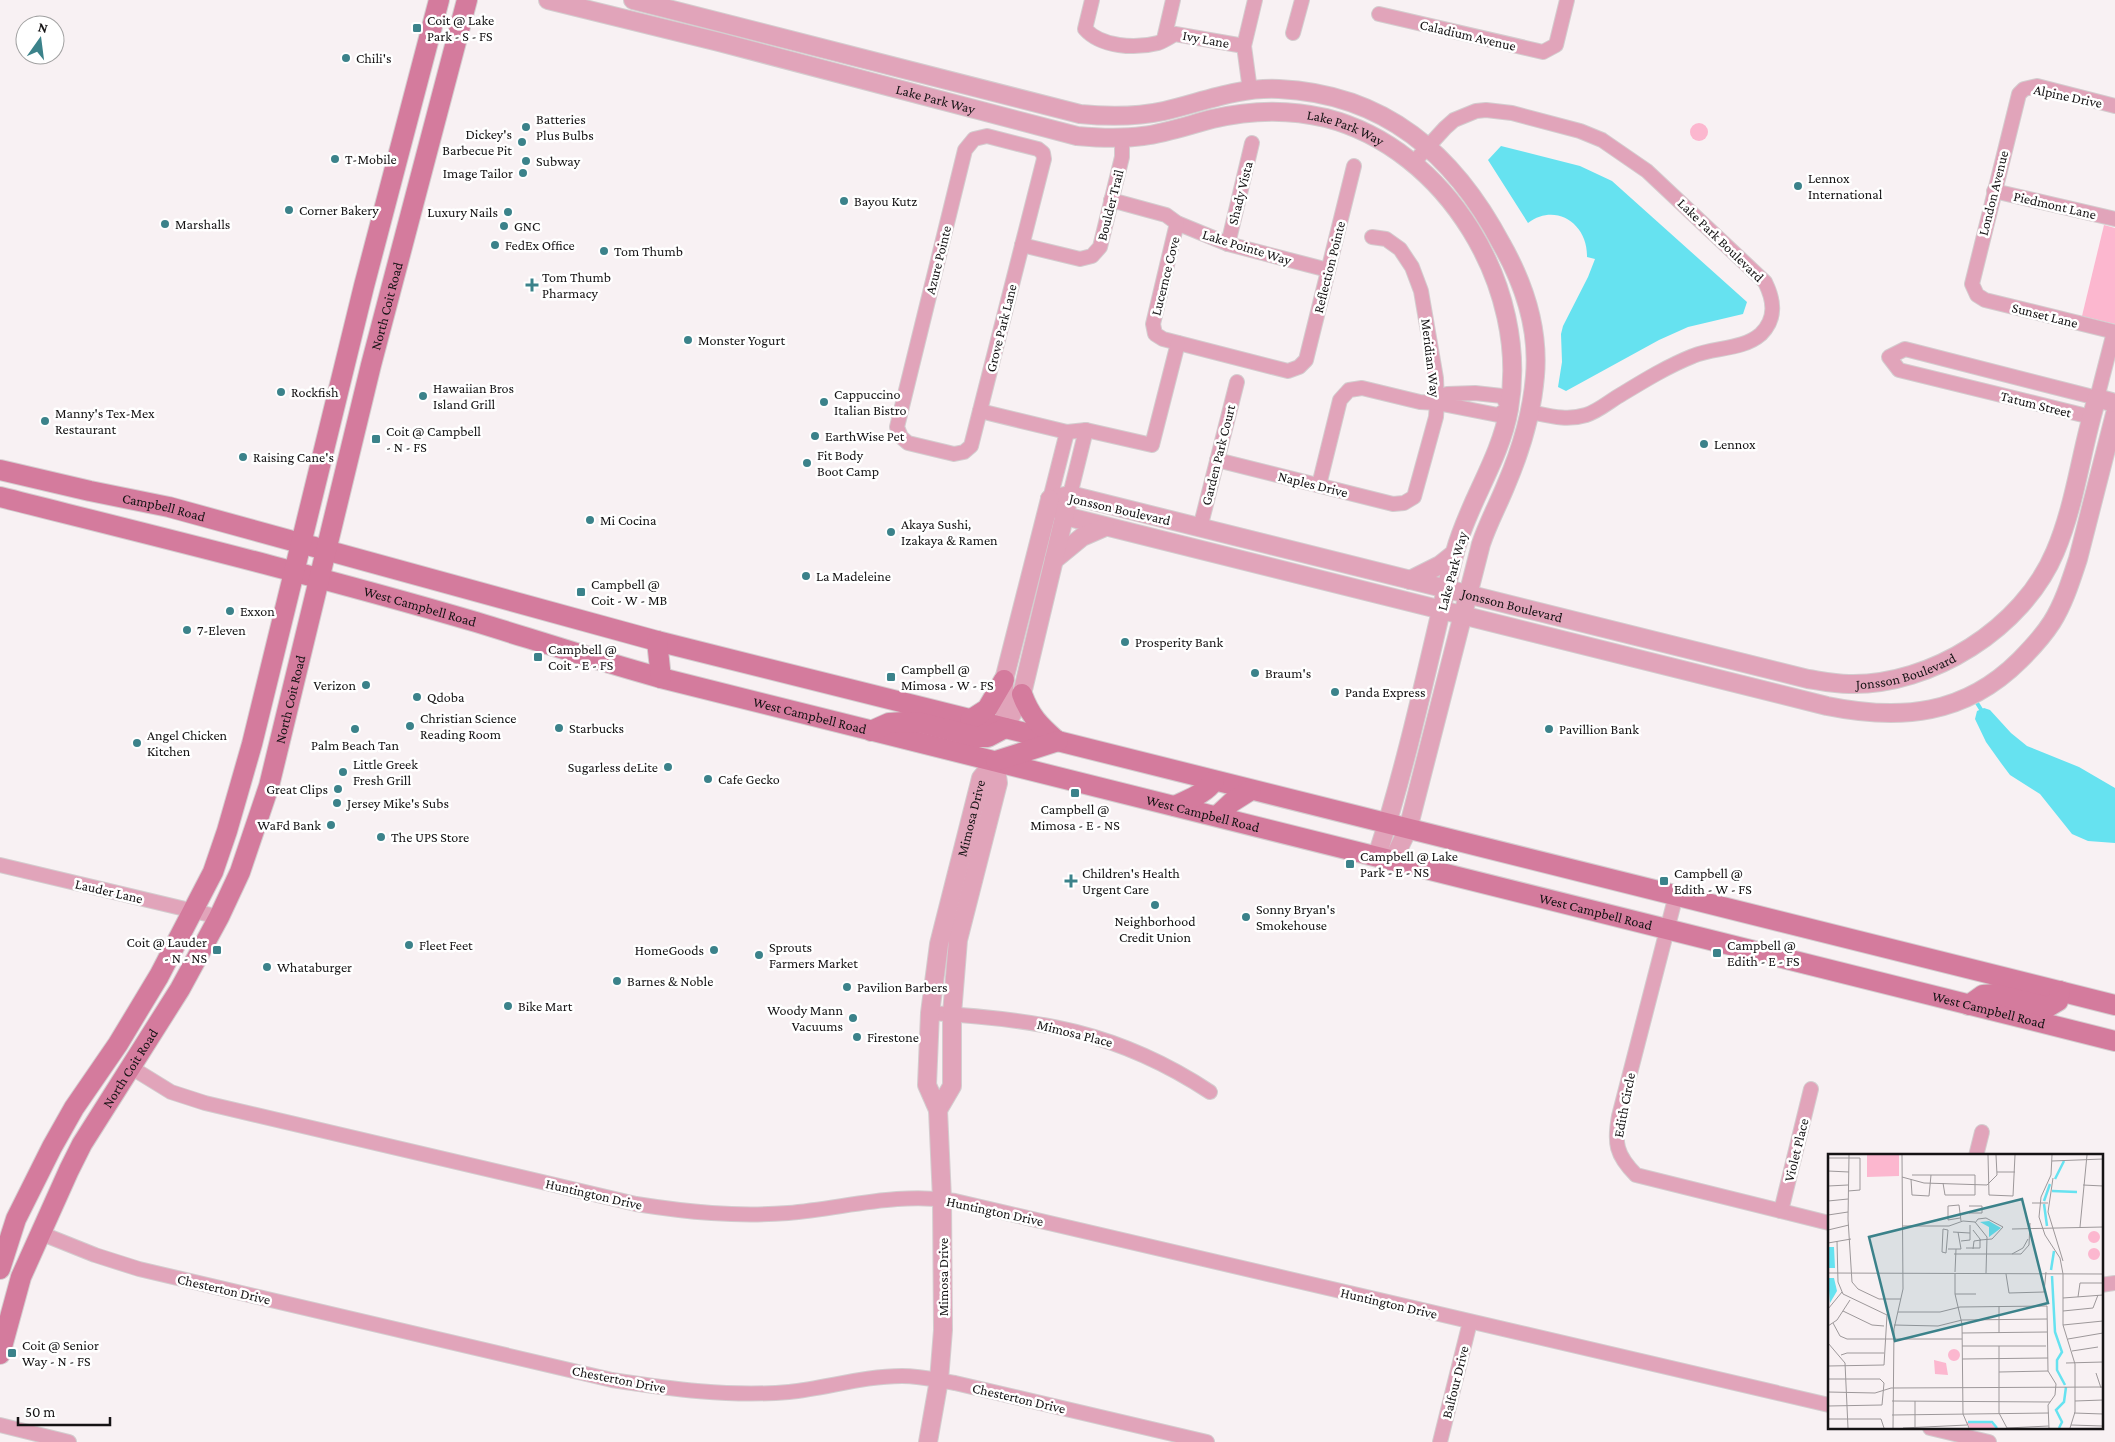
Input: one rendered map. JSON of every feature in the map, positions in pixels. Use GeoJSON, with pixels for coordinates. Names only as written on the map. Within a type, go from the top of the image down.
{"type":"FeatureCollection","features":[{"type":"Feature","properties":{"kind":"main road","name":"North Coit Road"},"geometry":{"type":"LineString","coordinates":[[0,1269],[16,1219],[52,1147],[74,1108],[118,1044],[160,976],[212,872],[224,839],[252,744],[363,292],[438,0]]}},
{"type":"Feature","properties":{"kind":"main road","name":"North Coit Road"},"geometry":{"type":"LineString","coordinates":[[0,1354],[21,1276],[82,1144],[132,1068],[180,989],[219,917],[252,841],[269,786],[388,297],[468,0]]}},
{"type":"Feature","properties":{"kind":"main road"},"geometry":{"type":"LineString","coordinates":[[363,292],[388,297]]}},
{"type":"Feature","properties":{"kind":"main road","name":"Campbell Road"},"geometry":{"type":"LineString","coordinates":[[0,470],[90,492],[168,506],[326,549]]}},
{"type":"Feature","properties":{"kind":"main road"},"geometry":{"type":"LineString","coordinates":[[0,498],[294,573]]}},
{"type":"Feature","properties":{"kind":"main road"},"geometry":{"type":"LineString","coordinates":[[326,549],[657,642],[2115,1005]]}},
{"type":"Feature","properties":{"kind":"main road","name":"West Campbell Road"},"geometry":{"type":"LineString","coordinates":[[294,573],[476,623],[594,660],[652,675],[871,731],[1012,762],[1175,806],[2115,1041]]}},
{"type":"Feature","properties":{"kind":"main road"},"geometry":{"type":"LineString","coordinates":[[652,675],[657,642]]}},
{"type":"Feature","properties":{"kind":"main road"},"geometry":{"type":"LineString","coordinates":[[970,720],[988,709],[1004,680]]}},
{"type":"Feature","properties":{"kind":"main road"},"geometry":{"type":"LineString","coordinates":[[1022,694],[1028,711],[1039,726],[1058,741]]}},
{"type":"Feature","properties":{"kind":"main road"},"geometry":{"type":"LineString","coordinates":[[970,720],[980,726],[1012,762]]}},
{"type":"Feature","properties":{"kind":"main road"},"geometry":{"type":"LineString","coordinates":[[871,731],[889,723],[904,722],[922,723],[977,737],[988,737],[1006,728]]}},
{"type":"Feature","properties":{"kind":"main road"},"geometry":{"type":"LineString","coordinates":[[1006,728],[1012,762]]}},
{"type":"Feature","properties":{"kind":"main road"},"geometry":{"type":"LineString","coordinates":[[1012,762],[1058,741]]}},
{"type":"Feature","properties":{"kind":"main road"},"geometry":{"type":"LineString","coordinates":[[252,744],[261,754],[248,822],[252,841]]}},
{"type":"Feature","properties":{"kind":"main road"},"geometry":{"type":"LineString","coordinates":[[1175,806],[1209,788],[1214,781]]}},
{"type":"Feature","properties":{"kind":"main road"},"geometry":{"type":"LineString","coordinates":[[1217,816],[1232,802],[1252,790]]}},
{"type":"Feature","properties":{"kind":"main road"},"geometry":{"type":"LineString","coordinates":[[1970,1004],[1983,995],[1995,994],[2048,1007],[2058,1000],[2060,991]]}},
{"type":"Feature","properties":{"kind":"street","name":"Lake Park Way"},"geometry":{"type":"LineString","coordinates":[[548,0],[726,44],[1063,133],[1097,138],[1122,138],[1162,133],[1232,115],[1290,112],[1316,116],[1349,125],[1382,141],[1414,162],[1443,191],[1464,218],[1484,255],[1500,292],[1513,350],[1513,372],[1509,408],[1500,442],[1461,532],[1455,553],[1388,823],[1385,858]]}},
{"type":"Feature","properties":{"kind":"street","name":"Lake Park Way"},"geometry":{"type":"LineString","coordinates":[[633,0],[1080,114],[1110,117],[1138,116],[1205,98],[1250,90],[1300,91],[1347,102],[1392,121],[1428,146],[1452,170],[1472,195],[1497,234],[1517,274],[1526,299],[1534,342],[1536,374],[1530,412],[1519,453],[1487,525],[1408,829],[1385,858]]}},
{"type":"Feature","properties":{"kind":"street","name":"Ivy Lane"},"geometry":{"type":"LineString","coordinates":[[1092,0],[1085,29],[1092,37],[1128,47],[1160,43],[1175,34],[1244,46]]}},
{"type":"Feature","properties":{"kind":"street"},"geometry":{"type":"LineString","coordinates":[[1164,40],[1173,0]]}},
{"type":"Feature","properties":{"kind":"street"},"geometry":{"type":"LineString","coordinates":[[1250,90],[1244,46],[1255,0]]}},
{"type":"Feature","properties":{"kind":"street"},"geometry":{"type":"LineString","coordinates":[[1293,33],[1302,0]]}},
{"type":"Feature","properties":{"kind":"street","name":"Caladium Avenue"},"geometry":{"type":"LineString","coordinates":[[1379,14],[1543,52],[1556,45],[1567,0]]}},
{"type":"Feature","properties":{"kind":"street","name":"Alpine Drive"},"geometry":{"type":"LineString","coordinates":[[2022,91],[2028,87],[2037,86],[2115,106]]}},
{"type":"Feature","properties":{"kind":"street","name":"London Avenue"},"geometry":{"type":"LineString","coordinates":[[1977,295],[1972,284],[1972,277],[2016,102],[2022,91]]}},
{"type":"Feature","properties":{"kind":"street","name":"Lake Park Boulevard"},"geometry":{"type":"LineString","coordinates":[[1414,162],[1454,120],[1476,111],[1486,110],[1520,115],[1580,131],[1602,140],[1647,171],[1765,282],[1772,296],[1773,311],[1769,322],[1762,333],[1752,341],[1710,350],[1693,356],[1649,377],[1588,415],[1568,419],[1530,412]]}},
{"type":"Feature","properties":{"kind":"street","name":"Azure Pointe"},"geometry":{"type":"LineString","coordinates":[[980,411],[971,446],[964,452],[954,454],[908,443],[901,437],[897,428],[965,150],[974,139],[987,136],[1038,149],[1043,153],[1044,159],[1022,245]]}},
{"type":"Feature","properties":{"kind":"street","name":"Boulder Trail"},"geometry":{"type":"LineString","coordinates":[[1022,245],[1080,259],[1092,256],[1100,247],[1112,200],[1122,156],[1122,138]]}},
{"type":"Feature","properties":{"kind":"street","name":"Shady Vista"},"geometry":{"type":"LineString","coordinates":[[1228,244],[1252,143]]}},
{"type":"Feature","properties":{"kind":"street","name":"Reflection Pointe"},"geometry":{"type":"LineString","coordinates":[[1178,343],[1288,371],[1299,367],[1306,360],[1354,166]]}},
{"type":"Feature","properties":{"kind":"street","name":"Piedmont Lane"},"geometry":{"type":"LineString","coordinates":[[1994,190],[2115,220]]}},
{"type":"Feature","properties":{"kind":"street","name":"Lake Pointe Way"},"geometry":{"type":"LineString","coordinates":[[1112,200],[1166,215],[1177,223],[1228,244],[1328,270]]}},
{"type":"Feature","properties":{"kind":"street","name":"Lucernce Cove"},"geometry":{"type":"LineString","coordinates":[[1177,223],[1153,324],[1155,334],[1163,339],[1178,343]]}},
{"type":"Feature","properties":{"kind":"street","name":"Meridian Way"},"geometry":{"type":"LineString","coordinates":[[1372,237],[1386,239],[1400,249],[1412,267],[1422,291],[1436,378],[1436,417],[1417,489],[1410,500]]}},
{"type":"Feature","properties":{"kind":"street","name":"Grove Park Lane"},"geometry":{"type":"LineString","coordinates":[[980,411],[1022,245]]}},
{"type":"Feature","properties":{"kind":"street","name":"Sunset Lane"},"geometry":{"type":"LineString","coordinates":[[1977,295],[1986,300],[2115,332]]}},
{"type":"Feature","properties":{"kind":"street","name":"Jonsson Boulevard"},"geometry":{"type":"LineString","coordinates":[[1050,498],[1070,495],[1832,683],[1877,682],[1930,669],[1971,648],[1990,634],[2030,594],[2055,553],[2066,521],[2091,417],[2115,332]]}},
{"type":"Feature","properties":{"kind":"street"},"geometry":{"type":"LineString","coordinates":[[980,411],[1067,432],[1086,430],[1152,445],[1178,343]]}},
{"type":"Feature","properties":{"kind":"street","name":"Tatum Street"},"geometry":{"type":"LineString","coordinates":[[2114,420],[2091,417],[1900,370],[1889,357],[1905,349],[2115,403]]}},
{"type":"Feature","properties":{"kind":"street"},"geometry":{"type":"LineString","coordinates":[[1956,384],[1961,363]]}},
{"type":"Feature","properties":{"kind":"street","name":"Garden Park Court"},"geometry":{"type":"LineString","coordinates":[[1200,528],[1237,382]]}},
{"type":"Feature","properties":{"kind":"street"},"geometry":{"type":"LineString","coordinates":[[1319,485],[1340,400],[1349,390],[1362,388],[1420,402],[1437,403],[1498,415],[1509,408],[1530,412]]}},
{"type":"Feature","properties":{"kind":"street"},"geometry":{"type":"LineString","coordinates":[[1437,403],[1448,394],[1489,394],[1502,396],[1509,408]]}},
{"type":"Feature","properties":{"kind":"street","name":"Jonsson Boulevard"},"geometry":{"type":"LineString","coordinates":[[1050,498],[1065,516],[1105,527],[1827,706],[1855,712],[1879,714],[1928,711],[1952,704],[1989,687],[2020,660],[2041,637],[2052,621],[2071,580],[2114,420]]}},
{"type":"Feature","properties":{"kind":"street"},"geometry":{"type":"LineString","coordinates":[[1006,728],[1022,694],[1086,430]]}},
{"type":"Feature","properties":{"kind":"street"},"geometry":{"type":"LineString","coordinates":[[1006,728],[1004,680],[1067,432]]}},
{"type":"Feature","properties":{"kind":"street","name":"Naples Drive"},"geometry":{"type":"LineString","coordinates":[[1217,460],[1394,504],[1410,500]]}},
{"type":"Feature","properties":{"kind":"street"},"geometry":{"type":"LineString","coordinates":[[1054,560],[1082,537],[1105,527]]}},
{"type":"Feature","properties":{"kind":"street"},"geometry":{"type":"LineString","coordinates":[[1260,565],[1265,544]]}},
{"type":"Feature","properties":{"kind":"street"},"geometry":{"type":"LineString","coordinates":[[1410,580],[1440,565],[1455,553]]}},
{"type":"Feature","properties":{"kind":"street"},"geometry":{"type":"LineString","coordinates":[[1024,600],[1042,610]]}},
{"type":"Feature","properties":{"kind":"street"},"geometry":{"type":"LineString","coordinates":[[1827,706],[1832,683]]}},
{"type":"Feature","properties":{"kind":"street","name":"Mimosa Drive"},"geometry":{"type":"LineString","coordinates":[[938,1110],[952,1086],[952,1014],[958,940],[998,783],[1012,762]]}},
{"type":"Feature","properties":{"kind":"street","name":"Mimosa Drive"},"geometry":{"type":"LineString","coordinates":[[928,1442],[939,1380],[943,1330],[942,1199],[938,1110],[927,1085],[930,1013],[935,966],[980,778],[1012,762]]}},
{"type":"Feature","properties":{"kind":"street","name":"Lauder Lane"},"geometry":{"type":"LineString","coordinates":[[0,865],[219,917]]}},
{"type":"Feature","properties":{"kind":"street","name":"Edith Circle"},"geometry":{"type":"LineString","coordinates":[[1676,896],[1619,1116],[1616,1136],[1618,1150],[1626,1165],[1636,1175],[1828,1223]]}},
{"type":"Feature","properties":{"kind":"street"},"geometry":{"type":"LineString","coordinates":[[947,910],[968,904]]}},
{"type":"Feature","properties":{"kind":"street","name":"Mimosa Place"},"geometry":{"type":"LineString","coordinates":[[930,1013],[1016,1020],[1059,1027],[1099,1037],[1142,1053],[1179,1072],[1210,1092]]}},
{"type":"Feature","properties":{"kind":"street","name":"Huntington Drive"},"geometry":{"type":"LineString","coordinates":[[132,1068],[171,1092],[205,1103],[636,1204],[719,1215],[755,1215],[790,1213],[885,1199],[942,1199],[1828,1405]]}},
{"type":"Feature","properties":{"kind":"street","name":"Violet Place"},"geometry":{"type":"LineString","coordinates":[[1781,1211],[1811,1089]]}},
{"type":"Feature","properties":{"kind":"street"},"geometry":{"type":"LineString","coordinates":[[1976,1154],[1982,1132]]}},
{"type":"Feature","properties":{"kind":"street","name":"Chesterton Drive"},"geometry":{"type":"LineString","coordinates":[[40,1233],[95,1256],[139,1269],[612,1380],[670,1389],[751,1393],[817,1388],[884,1377],[920,1377],[1207,1442]]}},
{"type":"Feature","properties":{"kind":"street"},"geometry":{"type":"LineString","coordinates":[[2102,1285],[2115,1283]]}},
{"type":"Feature","properties":{"kind":"street","name":"Balfour Drive"},"geometry":{"type":"LineString","coordinates":[[1440,1442],[1470,1322]]}},
{"type":"Feature","properties":{"kind":"street"},"geometry":{"type":"LineString","coordinates":[[0,1426],[69,1442]]}},
{"type":"Feature","properties":{"kind":"street"},"geometry":{"type":"LineString","coordinates":[[1938,1430],[1989,1442]]}},
{"type":"Feature","properties":{"kind":"shaded area"},"geometry":{"type":"Polygon","coordinates":[[[1699,123],[1707,128],[1708,132],[1703,140],[1699,141],[1691,136],[1690,132],[1695,124],[1699,123]]]}},
{"type":"Feature","properties":{"kind":"shaded area"},"geometry":{"type":"Polygon","coordinates":[[[2104,225],[2115,228],[2115,324],[2082,316],[2104,225]]]}},
{"type":"Feature","properties":{"kind":"water"},"geometry":{"type":"Polygon","coordinates":[[[1501,146],[1580,166],[1612,181],[1747,302],[1743,314],[1688,327],[1659,340],[1566,391],[1558,387],[1562,362],[1561,334],[1563,326],[1595,259],[1587,257],[1586,245],[1582,235],[1576,226],[1568,220],[1559,216],[1549,215],[1539,217],[1528,223],[1488,160],[1501,146]]]}},
{"type":"Feature","properties":{"kind":"water"},"geometry":{"type":"Polygon","coordinates":[[[1984,708],[1990,710],[2011,733],[2027,746],[2079,767],[2115,788],[2115,843],[2088,841],[2072,834],[2040,794],[2010,775],[1986,742],[1975,719],[1977,711],[1984,708]]]}},
{"type":"Feature","properties":{"kind":"waterway"},"geometry":{"type":"LineString","coordinates":[[1977,703],[1982,711]]}},
{"type":"Feature","properties":{"kind":"place","name":"Coit @ Lake Park - S - FS"},"geometry":{"type":"Point","coordinates":[417,28]}},
{"type":"Feature","properties":{"kind":"place","name":"Chili's"},"geometry":{"type":"Point","coordinates":[346,58]}},
{"type":"Feature","properties":{"kind":"place","name":"Batteries Plus Bulbs"},"geometry":{"type":"Point","coordinates":[526,127]}},
{"type":"Feature","properties":{"kind":"place","name":"Dickey's Barbecue Pit"},"geometry":{"type":"Point","coordinates":[522,142]}},
{"type":"Feature","properties":{"kind":"place","name":"T-Mobile"},"geometry":{"type":"Point","coordinates":[335,159]}},
{"type":"Feature","properties":{"kind":"place","name":"Subway"},"geometry":{"type":"Point","coordinates":[526,161]}},
{"type":"Feature","properties":{"kind":"place","name":"Image Tailor"},"geometry":{"type":"Point","coordinates":[523,173]}},
{"type":"Feature","properties":{"kind":"place","name":"Lennox International"},"geometry":{"type":"Point","coordinates":[1798,186]}},
{"type":"Feature","properties":{"kind":"place","name":"Bayou Kutz"},"geometry":{"type":"Point","coordinates":[844,201]}},
{"type":"Feature","properties":{"kind":"place","name":"Corner Bakery"},"geometry":{"type":"Point","coordinates":[289,210]}},
{"type":"Feature","properties":{"kind":"place","name":"Luxury Nails"},"geometry":{"type":"Point","coordinates":[508,212]}},
{"type":"Feature","properties":{"kind":"place","name":"Marshalls"},"geometry":{"type":"Point","coordinates":[165,224]}},
{"type":"Feature","properties":{"kind":"place","name":"GNC"},"geometry":{"type":"Point","coordinates":[504,226]}},
{"type":"Feature","properties":{"kind":"place","name":"FedEx Office"},"geometry":{"type":"Point","coordinates":[495,245]}},
{"type":"Feature","properties":{"kind":"place","name":"Tom Thumb"},"geometry":{"type":"Point","coordinates":[604,251]}},
{"type":"Feature","properties":{"kind":"place","name":"Tom Thumb Pharmacy"},"geometry":{"type":"Point","coordinates":[532,285]}},
{"type":"Feature","properties":{"kind":"place","name":"Monster Yogurt"},"geometry":{"type":"Point","coordinates":[688,340]}},
{"type":"Feature","properties":{"kind":"place","name":"Rockfish"},"geometry":{"type":"Point","coordinates":[281,392]}},
{"type":"Feature","properties":{"kind":"place","name":"Hawaiian Bros Island Grill"},"geometry":{"type":"Point","coordinates":[423,396]}},
{"type":"Feature","properties":{"kind":"place","name":"Cappuccino Italian Bistro"},"geometry":{"type":"Point","coordinates":[824,402]}},
{"type":"Feature","properties":{"kind":"place","name":"Manny's Tex-Mex Restaurant"},"geometry":{"type":"Point","coordinates":[45,421]}},
{"type":"Feature","properties":{"kind":"place","name":"EarthWise Pet"},"geometry":{"type":"Point","coordinates":[815,436]}},
{"type":"Feature","properties":{"kind":"place","name":"Coit @ Campbell - N - FS"},"geometry":{"type":"Point","coordinates":[376,439]}},
{"type":"Feature","properties":{"kind":"place","name":"Lennox"},"geometry":{"type":"Point","coordinates":[1704,444]}},
{"type":"Feature","properties":{"kind":"place","name":"Raising Cane's"},"geometry":{"type":"Point","coordinates":[243,457]}},
{"type":"Feature","properties":{"kind":"place","name":"Fit Body Boot Camp"},"geometry":{"type":"Point","coordinates":[807,463]}},
{"type":"Feature","properties":{"kind":"place","name":"Mi Cocina"},"geometry":{"type":"Point","coordinates":[590,520]}},
{"type":"Feature","properties":{"kind":"place","name":"Akaya Sushi, Izakaya & Ramen"},"geometry":{"type":"Point","coordinates":[891,532]}},
{"type":"Feature","properties":{"kind":"place","name":"La Madeleine"},"geometry":{"type":"Point","coordinates":[806,576]}},
{"type":"Feature","properties":{"kind":"place","name":"Campbell @ Coit - W - MB"},"geometry":{"type":"Point","coordinates":[581,592]}},
{"type":"Feature","properties":{"kind":"place","name":"Exxon"},"geometry":{"type":"Point","coordinates":[230,611]}},
{"type":"Feature","properties":{"kind":"place","name":"7-Eleven"},"geometry":{"type":"Point","coordinates":[187,630]}},
{"type":"Feature","properties":{"kind":"place","name":"Prosperity Bank"},"geometry":{"type":"Point","coordinates":[1125,642]}},
{"type":"Feature","properties":{"kind":"place","name":"Campbell @ Coit - E - FS"},"geometry":{"type":"Point","coordinates":[538,657]}},
{"type":"Feature","properties":{"kind":"place","name":"Braum's"},"geometry":{"type":"Point","coordinates":[1255,673]}},
{"type":"Feature","properties":{"kind":"place","name":"Campbell @ Mimosa - W - FS"},"geometry":{"type":"Point","coordinates":[891,677]}},
{"type":"Feature","properties":{"kind":"place","name":"Verizon"},"geometry":{"type":"Point","coordinates":[366,685]}},
{"type":"Feature","properties":{"kind":"place","name":"Panda Express"},"geometry":{"type":"Point","coordinates":[1335,692]}},
{"type":"Feature","properties":{"kind":"place","name":"Qdoba"},"geometry":{"type":"Point","coordinates":[417,697]}},
{"type":"Feature","properties":{"kind":"place","name":"Christian Science Reading Room"},"geometry":{"type":"Point","coordinates":[410,726]}},
{"type":"Feature","properties":{"kind":"place","name":"Starbucks"},"geometry":{"type":"Point","coordinates":[559,728]}},
{"type":"Feature","properties":{"kind":"place","name":"Palm Beach Tan"},"geometry":{"type":"Point","coordinates":[355,729]}},
{"type":"Feature","properties":{"kind":"place","name":"Pavillion Bank"},"geometry":{"type":"Point","coordinates":[1549,729]}},
{"type":"Feature","properties":{"kind":"place","name":"Angel Chicken Kitchen"},"geometry":{"type":"Point","coordinates":[137,743]}},
{"type":"Feature","properties":{"kind":"place","name":"Sugarless deLite"},"geometry":{"type":"Point","coordinates":[668,767]}},
{"type":"Feature","properties":{"kind":"place","name":"Little Greek Fresh Grill"},"geometry":{"type":"Point","coordinates":[343,772]}},
{"type":"Feature","properties":{"kind":"place","name":"Cafe Gecko"},"geometry":{"type":"Point","coordinates":[708,779]}},
{"type":"Feature","properties":{"kind":"place","name":"Great Clips"},"geometry":{"type":"Point","coordinates":[338,789]}},
{"type":"Feature","properties":{"kind":"place","name":"Campbell @ Mimosa - E - NS"},"geometry":{"type":"Point","coordinates":[1075,793]}},
{"type":"Feature","properties":{"kind":"place","name":"Jersey Mike's Subs"},"geometry":{"type":"Point","coordinates":[337,803]}},
{"type":"Feature","properties":{"kind":"place","name":"WaFd Bank"},"geometry":{"type":"Point","coordinates":[331,825]}},
{"type":"Feature","properties":{"kind":"place","name":"The UPS Store"},"geometry":{"type":"Point","coordinates":[381,837]}},
{"type":"Feature","properties":{"kind":"place","name":"Campbell @ Lake Park - E - NS"},"geometry":{"type":"Point","coordinates":[1350,864]}},
{"type":"Feature","properties":{"kind":"place","name":"Children's Health Urgent Care"},"geometry":{"type":"Point","coordinates":[1071,881]}},
{"type":"Feature","properties":{"kind":"place","name":"Campbell @ Edith - W - FS"},"geometry":{"type":"Point","coordinates":[1664,881]}},
{"type":"Feature","properties":{"kind":"place","name":"Neighborhood Credit Union"},"geometry":{"type":"Point","coordinates":[1155,905]}},
{"type":"Feature","properties":{"kind":"place","name":"Sonny Bryan's Smokehouse"},"geometry":{"type":"Point","coordinates":[1246,917]}},
{"type":"Feature","properties":{"kind":"place","name":"Fleet Feet"},"geometry":{"type":"Point","coordinates":[409,945]}},
{"type":"Feature","properties":{"kind":"place","name":"Coit @ Lauder - N - NS"},"geometry":{"type":"Point","coordinates":[217,950]}},
{"type":"Feature","properties":{"kind":"place","name":"HomeGoods"},"geometry":{"type":"Point","coordinates":[714,950]}},
{"type":"Feature","properties":{"kind":"place","name":"Campbell @ Edith - E - FS"},"geometry":{"type":"Point","coordinates":[1717,953]}},
{"type":"Feature","properties":{"kind":"place","name":"Sprouts Farmers Market"},"geometry":{"type":"Point","coordinates":[759,955]}},
{"type":"Feature","properties":{"kind":"place","name":"Whataburger"},"geometry":{"type":"Point","coordinates":[267,967]}},
{"type":"Feature","properties":{"kind":"place","name":"Barnes & Noble"},"geometry":{"type":"Point","coordinates":[617,981]}},
{"type":"Feature","properties":{"kind":"place","name":"Pavilion Barbers"},"geometry":{"type":"Point","coordinates":[847,987]}},
{"type":"Feature","properties":{"kind":"place","name":"Bike Mart"},"geometry":{"type":"Point","coordinates":[508,1006]}},
{"type":"Feature","properties":{"kind":"place","name":"Woody Mann Vacuums"},"geometry":{"type":"Point","coordinates":[853,1018]}},
{"type":"Feature","properties":{"kind":"place","name":"Firestone"},"geometry":{"type":"Point","coordinates":[857,1037]}},
{"type":"Feature","properties":{"kind":"place","name":"Coit @ Senior Way - N - FS"},"geometry":{"type":"Point","coordinates":[12,1353]}}]}
